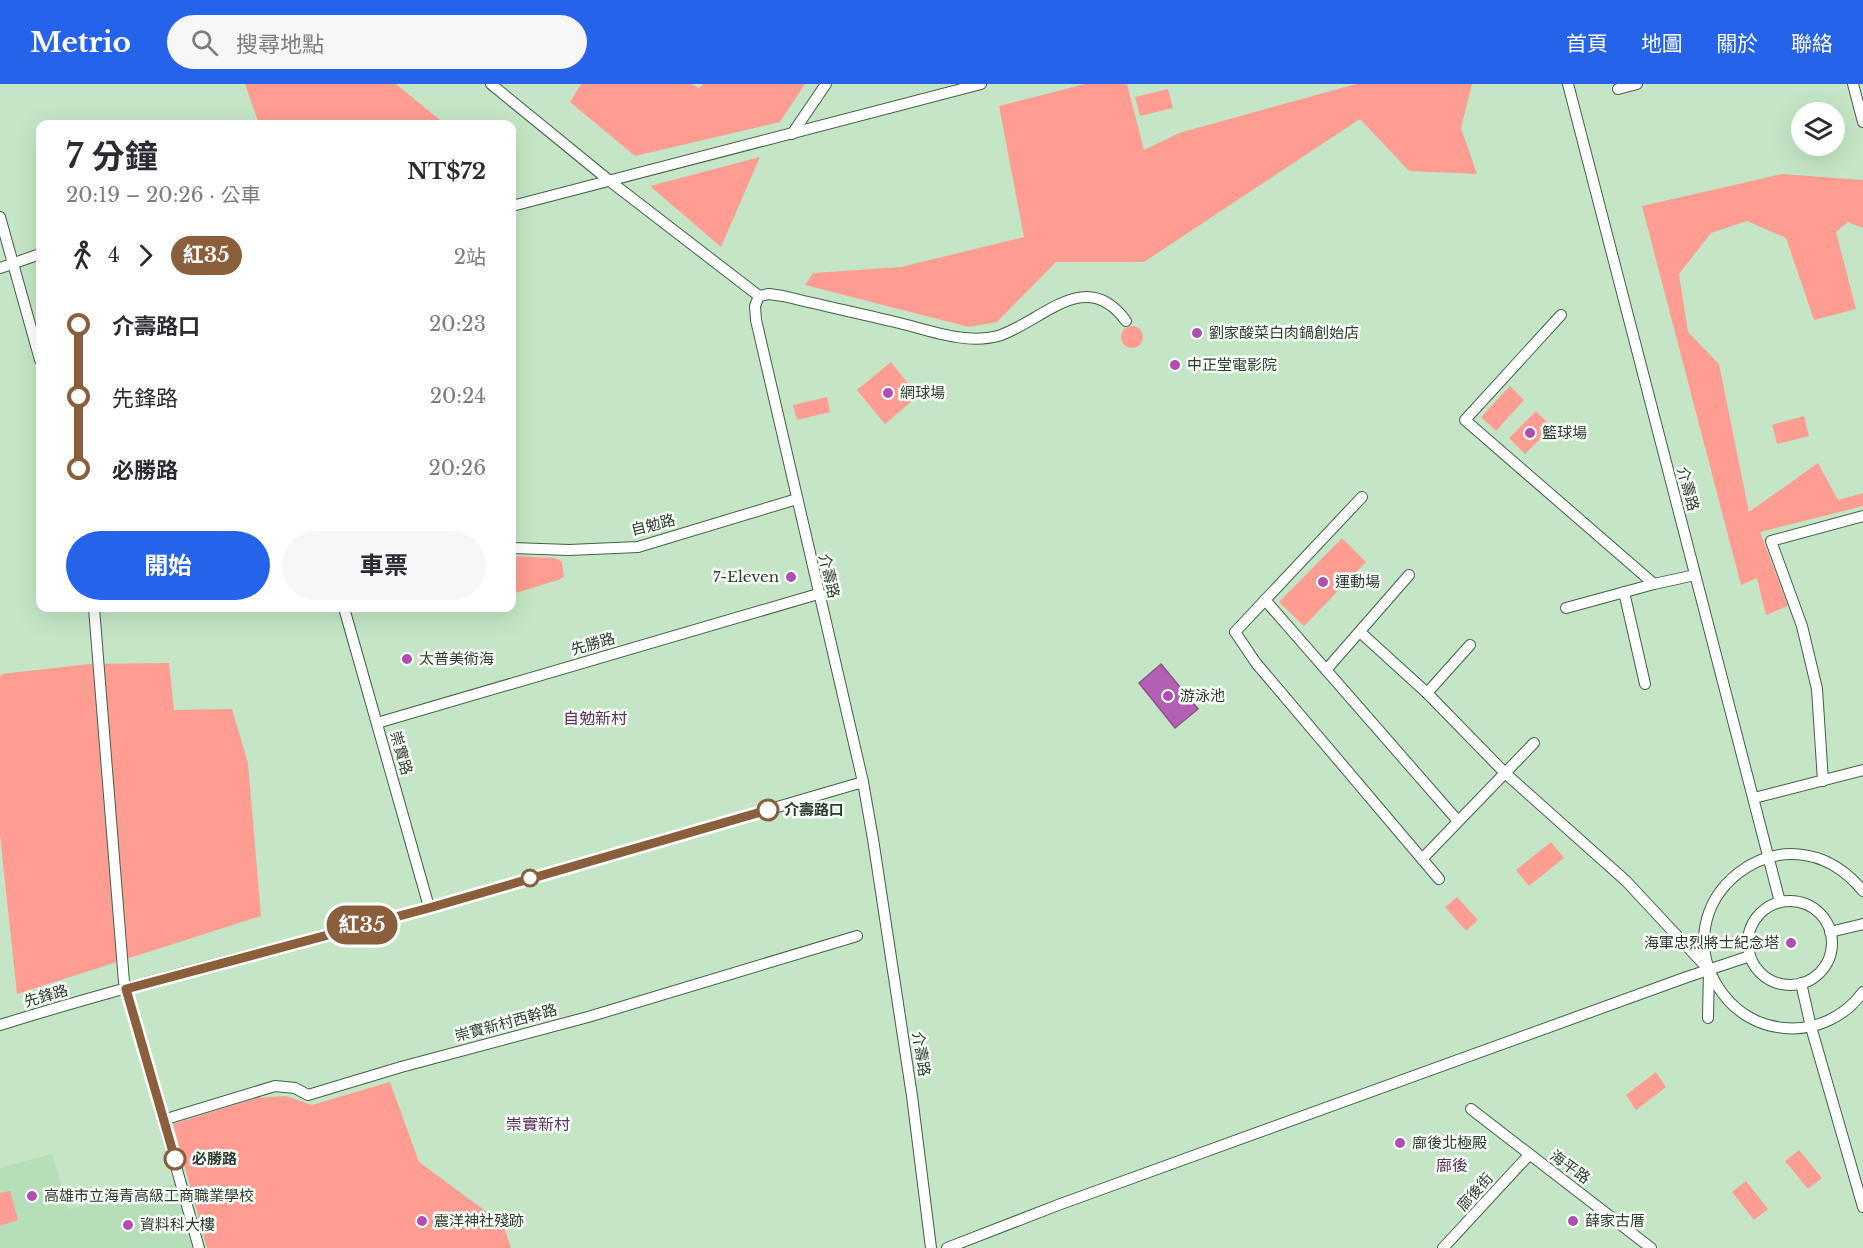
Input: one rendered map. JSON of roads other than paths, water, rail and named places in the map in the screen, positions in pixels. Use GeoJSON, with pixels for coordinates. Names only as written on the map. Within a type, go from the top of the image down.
{"type":"FeatureCollection","features":[{"type":"Feature","properties":{"kind":"street"},"geometry":{"type":"LineString","coordinates":[[490,84],[611,182],[759,296],[769,294],[783,296],[963,338],[998,336],[1061,302],[1074,298],[1093,298],[1109,303],[1126,321]]}},
{"type":"Feature","properties":{"kind":"street"},"geometry":{"type":"LineString","coordinates":[[503,94],[511,84]]}},
{"type":"Feature","properties":{"kind":"street"},"geometry":{"type":"LineString","coordinates":[[792,134],[826,84]]}},
{"type":"Feature","properties":{"kind":"street"},"geometry":{"type":"LineString","coordinates":[[516,205],[981,84]]}},
{"type":"Feature","properties":{"kind":"street","name":"介壽路"},"geometry":{"type":"LineString","coordinates":[[1568,84],[1779,902]]}},
{"type":"Feature","properties":{"kind":"street"},"geometry":{"type":"LineString","coordinates":[[1618,89],[1637,84]]}},
{"type":"Feature","properties":{"kind":"street"},"geometry":{"type":"LineString","coordinates":[[1853,84],[1863,122]]}},
{"type":"Feature","properties":{"kind":"street"},"geometry":{"type":"LineString","coordinates":[[0,217],[36,346]]}},
{"type":"Feature","properties":{"kind":"street"},"geometry":{"type":"LineString","coordinates":[[0,267],[36,255]]}},
{"type":"Feature","properties":{"kind":"street","name":"介壽路"},"geometry":{"type":"LineString","coordinates":[[759,296],[754,306],[756,320],[862,782],[873,839],[912,1096],[931,1248]]}},
{"type":"Feature","properties":{"kind":"street"},"geometry":{"type":"LineString","coordinates":[[1561,315],[1465,420],[1654,584]]}},
{"type":"Feature","properties":{"kind":"street"},"geometry":{"type":"LineString","coordinates":[[1362,496],[1235,632],[1256,663],[1439,879]]}},
{"type":"Feature","properties":{"kind":"street","name":"自勉路"},"geometry":{"type":"LineString","coordinates":[[516,548],[569,550],[638,547],[797,499]]}},
{"type":"Feature","properties":{"kind":"street"},"geometry":{"type":"LineString","coordinates":[[1823,781],[1817,689],[1802,626],[1771,541],[1863,516]]}},
{"type":"Feature","properties":{"kind":"street"},"geometry":{"type":"LineString","coordinates":[[1326,670],[1409,575]]}},
{"type":"Feature","properties":{"kind":"street"},"geometry":{"type":"LineString","coordinates":[[1566,608],[1695,575]]}},
{"type":"Feature","properties":{"kind":"street"},"geometry":{"type":"LineString","coordinates":[[1624,592],[1645,684]]}},
{"type":"Feature","properties":{"kind":"street","name":"先勝路"},"geometry":{"type":"LineString","coordinates":[[377,723],[818,594]]}},
{"type":"Feature","properties":{"kind":"street"},"geometry":{"type":"LineString","coordinates":[[1265,600],[1458,821]]}},
{"type":"Feature","properties":{"kind":"street"},"geometry":{"type":"LineString","coordinates":[[94,612],[125,986],[199,1248]]}},
{"type":"Feature","properties":{"kind":"street","name":"崇實路"},"geometry":{"type":"LineString","coordinates":[[345,612],[429,908]]}},
{"type":"Feature","properties":{"kind":"street"},"geometry":{"type":"LineString","coordinates":[[1360,632],[1427,693],[1505,773],[1626,881],[1709,970],[1728,1001],[1742,1013],[1757,1022],[1775,1028],[1811,1027],[1839,1015],[1851,1006],[1863,992]]}},
{"type":"Feature","properties":{"kind":"street"},"geometry":{"type":"LineString","coordinates":[[1427,693],[1470,645]]}},
{"type":"Feature","properties":{"kind":"street"},"geometry":{"type":"LineString","coordinates":[[1422,859],[1534,743]]}},
{"type":"Feature","properties":{"kind":"street"},"geometry":{"type":"LineString","coordinates":[[1754,798],[1863,770]]}},
{"type":"Feature","properties":{"kind":"street","name":"先鋒路"},"geometry":{"type":"LineString","coordinates":[[0,1025],[125,986],[429,908],[862,782]]}},
{"type":"Feature","properties":{"kind":"street"},"geometry":{"type":"LineString","coordinates":[[1708,1018],[1709,970],[1705,950],[1705,929],[1710,910],[1720,892],[1733,876],[1750,864],[1768,857],[1784,854],[1814,857],[1842,870],[1863,891]]}},
{"type":"Feature","properties":{"kind":"street"},"geometry":{"type":"LineString","coordinates":[[1790,901],[1811,907],[1826,922],[1830,932],[1831,945],[1826,963],[1813,978],[1801,983],[1789,985],[1765,977],[1756,968],[1750,956],[1748,937],[1755,919],[1762,911],[1779,902],[1790,901]]}},
{"type":"Feature","properties":{"kind":"street"},"geometry":{"type":"LineString","coordinates":[[1830,932],[1863,924]]}},
{"type":"Feature","properties":{"kind":"street","name":"崇實新村西幹路"},"geometry":{"type":"LineString","coordinates":[[163,1119],[275,1086],[295,1088],[308,1095],[401,1066],[588,1017],[857,936]]}},
{"type":"Feature","properties":{"kind":"street"},"geometry":{"type":"LineString","coordinates":[[952,1247],[1058,1205],[1750,956]]}},
{"type":"Feature","properties":{"kind":"street"},"geometry":{"type":"LineString","coordinates":[[1801,983],[1811,1027],[1863,1207]]}},
{"type":"Feature","properties":{"kind":"street","name":"海平路"},"geometry":{"type":"LineString","coordinates":[[1471,1109],[1651,1248]]}},
{"type":"Feature","properties":{"kind":"street","name":"廍後街"},"geometry":{"type":"LineString","coordinates":[[1443,1248],[1529,1155]]}},
{"type":"Feature","properties":{"kind":"place","name":"劉家酸菜白肉鍋創始店"},"geometry":{"type":"Point","coordinates":[1197,333]}},
{"type":"Feature","properties":{"kind":"place","name":"中正堂電影院"},"geometry":{"type":"Point","coordinates":[1175,365]}},
{"type":"Feature","properties":{"kind":"place","name":"網球場"},"geometry":{"type":"Point","coordinates":[888,393]}},
{"type":"Feature","properties":{"kind":"place","name":"籃球場"},"geometry":{"type":"Point","coordinates":[1530,433]}},
{"type":"Feature","properties":{"kind":"place","name":"7-Eleven"},"geometry":{"type":"Point","coordinates":[791,577]}},
{"type":"Feature","properties":{"kind":"place","name":"運動場"},"geometry":{"type":"Point","coordinates":[1323,582]}},
{"type":"Feature","properties":{"kind":"place","name":"太普美術海"},"geometry":{"type":"Point","coordinates":[407,659]}},
{"type":"Feature","properties":{"kind":"place","name":"游泳池"},"geometry":{"type":"Point","coordinates":[1168,696]}},
{"type":"Feature","properties":{"kind":"place","name":"介壽路口"},"geometry":{"type":"Point","coordinates":[768,810]}},
{"type":"Feature","properties":{"kind":"place","name":"海軍忠烈將士紀念塔"},"geometry":{"type":"Point","coordinates":[1791,943]}},
{"type":"Feature","properties":{"kind":"place","name":"廍後北極殿"},"geometry":{"type":"Point","coordinates":[1400,1143]}},
{"type":"Feature","properties":{"kind":"place","name":"必勝路"},"geometry":{"type":"Point","coordinates":[175,1159]}},
{"type":"Feature","properties":{"kind":"place","name":"高雄市立海青高級工商職業學校"},"geometry":{"type":"Point","coordinates":[32,1196]}},
{"type":"Feature","properties":{"kind":"place","name":"震洋神社殘跡"},"geometry":{"type":"Point","coordinates":[422,1221]}},
{"type":"Feature","properties":{"kind":"place","name":"薛家古厝"},"geometry":{"type":"Point","coordinates":[1573,1221]}},
{"type":"Feature","properties":{"kind":"place","name":"資料科大樓"},"geometry":{"type":"Point","coordinates":[128,1225]}},
{"type":"Feature","properties":{"kind":"district","name":"自勉新村"},"geometry":{"type":"Point","coordinates":[595,718]}},
{"type":"Feature","properties":{"kind":"district","name":"崇實新村"},"geometry":{"type":"Point","coordinates":[538,1124]}},
{"type":"Feature","properties":{"kind":"district","name":"廍後"},"geometry":{"type":"Point","coordinates":[1452,1165]}}]}
